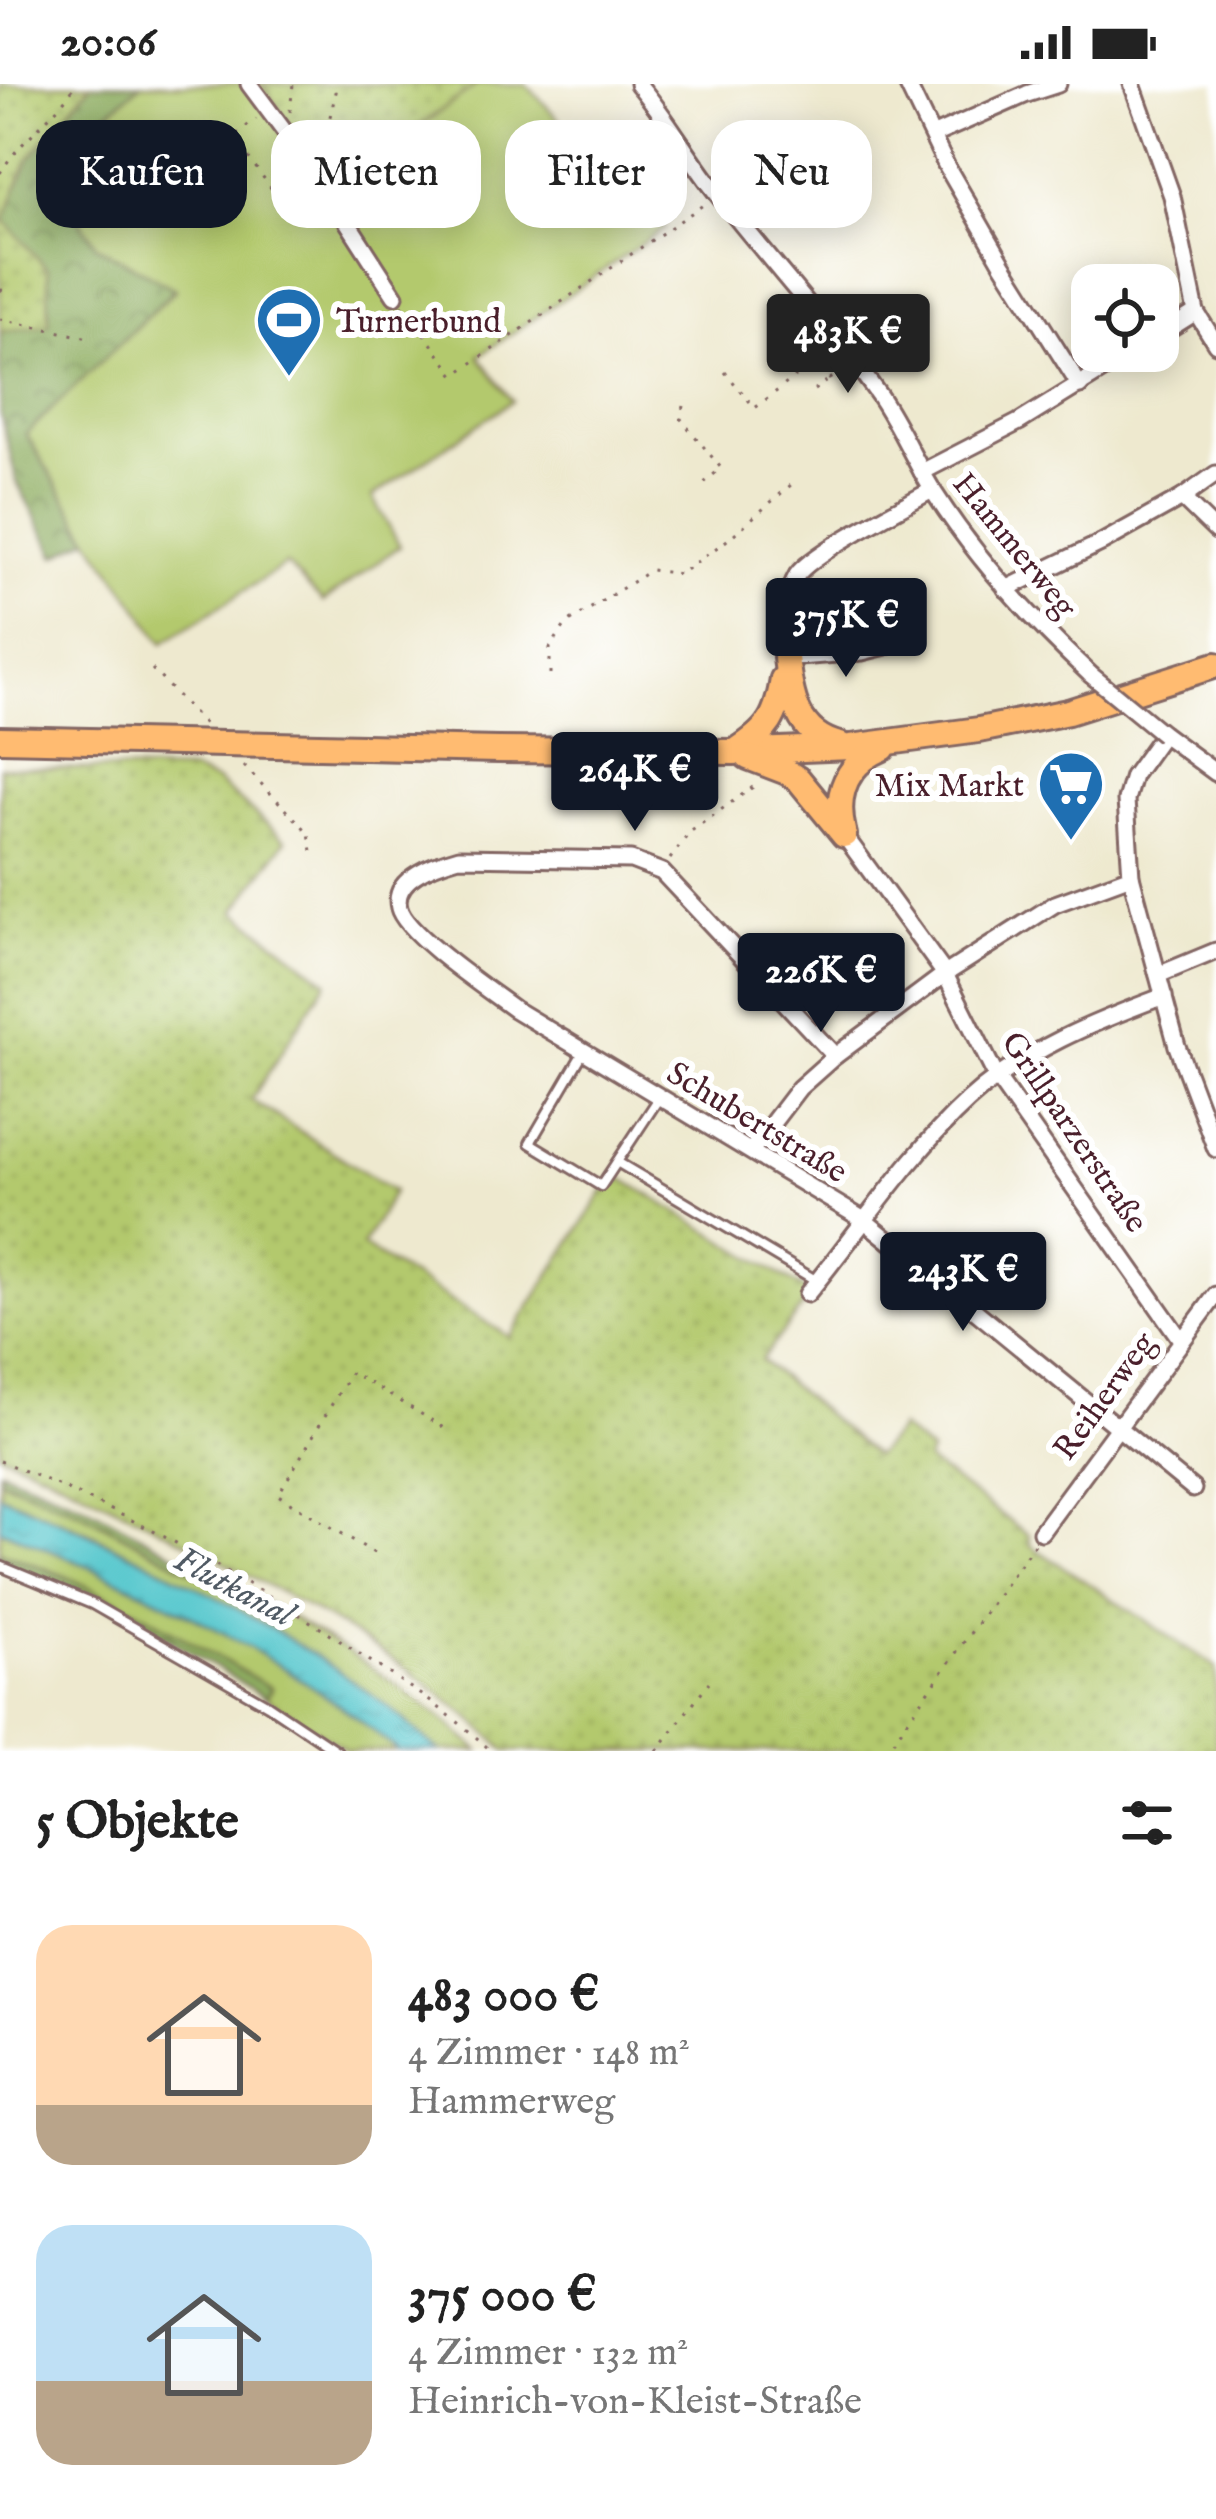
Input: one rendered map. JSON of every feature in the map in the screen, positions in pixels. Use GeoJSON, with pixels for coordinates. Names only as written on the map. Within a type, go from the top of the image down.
{"type":"FeatureCollection","features":[{"type":"Feature","properties":{"kind":"main road"},"geometry":{"type":"LineString","coordinates":[[786,658],[799,717],[829,742],[850,747]]}},
{"type":"Feature","properties":{"kind":"main road"},"geometry":{"type":"LineString","coordinates":[[734,752],[768,726],[779,706],[786,658]]}},
{"type":"Feature","properties":{"kind":"main road"},"geometry":{"type":"LineString","coordinates":[[0,739],[498,750],[734,752],[850,747],[979,730],[1068,712],[1216,665]]}},
{"type":"Feature","properties":{"kind":"main road"},"geometry":{"type":"LineString","coordinates":[[844,835],[839,806],[843,784],[851,770],[896,742]]}},
{"type":"Feature","properties":{"kind":"main road"},"geometry":{"type":"LineString","coordinates":[[734,752],[799,780],[844,835]]}},
{"type":"Feature","properties":{"kind":"street"},"geometry":{"type":"LineString","coordinates":[[249,84],[275,120]]}},
{"type":"Feature","properties":{"kind":"street","name":"Hammerweg"},"geometry":{"type":"LineString","coordinates":[[638,84],[711,186]]}},
{"type":"Feature","properties":{"kind":"street"},"geometry":{"type":"LineString","coordinates":[[907,84],[1003,264],[1080,386]]}},
{"type":"Feature","properties":{"kind":"street"},"geometry":{"type":"LineString","coordinates":[[934,135],[1058,84]]}},
{"type":"Feature","properties":{"kind":"street"},"geometry":{"type":"LineString","coordinates":[[1132,84],[1172,196],[1196,312],[1216,344]]}},
{"type":"Feature","properties":{"kind":"street"},"geometry":{"type":"LineString","coordinates":[[352,228],[395,296]]}},
{"type":"Feature","properties":{"kind":"street","name":"Hammerweg"},"geometry":{"type":"LineString","coordinates":[[745,228],[855,362],[888,409],[932,490],[1006,589],[1091,675],[1216,773]]}},
{"type":"Feature","properties":{"kind":"street"},"geometry":{"type":"LineString","coordinates":[[1179,323],[1196,312]]}},
{"type":"Feature","properties":{"kind":"street"},"geometry":{"type":"LineString","coordinates":[[922,472],[1102,372]]}},
{"type":"Feature","properties":{"kind":"street"},"geometry":{"type":"LineString","coordinates":[[1006,589],[1068,561],[1216,474]]}},
{"type":"Feature","properties":{"kind":"street"},"geometry":{"type":"LineString","coordinates":[[898,643],[862,652],[786,658],[791,592],[798,574],[815,558],[932,490]]}},
{"type":"Feature","properties":{"kind":"street"},"geometry":{"type":"LineString","coordinates":[[1182,498],[1216,531]]}},
{"type":"Feature","properties":{"kind":"street"},"geometry":{"type":"LineString","coordinates":[[1163,734],[1132,776],[1126,800],[1131,876],[1178,1046],[1216,1149]]}},
{"type":"Feature","properties":{"kind":"street","name":"Grillparzerstraße"},"geometry":{"type":"LineString","coordinates":[[844,835],[945,974],[997,1078],[1181,1340]]}},
{"type":"Feature","properties":{"kind":"street","name":"Schubertstraße"},"geometry":{"type":"LineString","coordinates":[[662,872],[631,860],[459,857],[434,864],[406,884],[398,908],[406,923],[514,1009],[864,1220],[1193,1489]]}},
{"type":"Feature","properties":{"kind":"street"},"geometry":{"type":"LineString","coordinates":[[662,872],[835,1056]]}},
{"type":"Feature","properties":{"kind":"street"},"geometry":{"type":"LineString","coordinates":[[751,1151],[799,1088],[945,974],[1055,904],[1131,876]]}},
{"type":"Feature","properties":{"kind":"street"},"geometry":{"type":"LineString","coordinates":[[1159,975],[1216,951]]}},
{"type":"Feature","properties":{"kind":"street"},"geometry":{"type":"LineString","coordinates":[[812,1288],[932,1137],[968,1100],[1051,1043],[1087,1024],[1164,996]]}},
{"type":"Feature","properties":{"kind":"street","name":"Reiherweg"},"geometry":{"type":"LineString","coordinates":[[1041,1532],[1216,1295]]}},
{"type":"Feature","properties":{"kind":"lane"},"geometry":{"type":"LineString","coordinates":[[584,1051],[530,1142],[602,1186],[659,1097]]}},
{"type":"Feature","properties":{"kind":"lane"},"geometry":{"type":"LineString","coordinates":[[617,1162],[812,1288]]}},
{"type":"Feature","properties":{"kind":"lane"},"geometry":{"type":"LineString","coordinates":[[0,1566],[112,1615],[338,1751]]}},
{"type":"Feature","properties":{"kind":"path"},"geometry":{"type":"LineString","coordinates":[[0,173],[76,84]]}},
{"type":"Feature","properties":{"kind":"path"},"geometry":{"type":"LineString","coordinates":[[292,84],[292,120]]}},
{"type":"Feature","properties":{"kind":"path"},"geometry":{"type":"LineString","coordinates":[[329,120],[338,84]]}},
{"type":"Feature","properties":{"kind":"path"},"geometry":{"type":"LineString","coordinates":[[247,125],[258,117]]}},
{"type":"Feature","properties":{"kind":"path"},"geometry":{"type":"LineString","coordinates":[[247,155],[271,188]]}},
{"type":"Feature","properties":{"kind":"path"},"geometry":{"type":"LineString","coordinates":[[395,296],[455,375],[711,199]]}},
{"type":"Feature","properties":{"kind":"path"},"geometry":{"type":"LineString","coordinates":[[0,290],[10,292]]}},
{"type":"Feature","properties":{"kind":"path"},"geometry":{"type":"LineString","coordinates":[[0,320],[89,338]]}},
{"type":"Feature","properties":{"kind":"path"},"geometry":{"type":"LineString","coordinates":[[725,372],[755,408],[814,362],[829,380]]}},
{"type":"Feature","properties":{"kind":"path"},"geometry":{"type":"LineString","coordinates":[[814,390],[855,362]]}},
{"type":"Feature","properties":{"kind":"path"},"geometry":{"type":"LineString","coordinates":[[684,406],[681,419],[721,468],[702,485]]}},
{"type":"Feature","properties":{"kind":"path"},"geometry":{"type":"LineString","coordinates":[[550,674],[550,648],[566,624],[651,570],[680,574],[792,484]]}},
{"type":"Feature","properties":{"kind":"path"},"geometry":{"type":"LineString","coordinates":[[152,669],[207,727]]}},
{"type":"Feature","properties":{"kind":"path"},"geometry":{"type":"LineString","coordinates":[[235,756],[309,833],[312,851]]}},
{"type":"Feature","properties":{"kind":"path"},"geometry":{"type":"LineString","coordinates":[[662,872],[690,832],[763,781]]}},
{"type":"Feature","properties":{"kind":"path"},"geometry":{"type":"LineString","coordinates":[[374,1553],[278,1495],[351,1372],[448,1430]]}},
{"type":"Feature","properties":{"kind":"path"},"geometry":{"type":"LineString","coordinates":[[0,1461],[161,1537],[279,1601],[460,1722],[490,1751]]}},
{"type":"Feature","properties":{"kind":"path"},"geometry":{"type":"LineString","coordinates":[[886,1751],[1041,1532]]}},
{"type":"Feature","properties":{"kind":"path"},"geometry":{"type":"LineString","coordinates":[[658,1751],[709,1682]]}},
{"type":"Feature","properties":{"kind":"green space"},"geometry":{"type":"Polygon","coordinates":[[[0,84],[91,84],[61,120],[36,120],[36,150],[4,220],[48,270],[49,324],[0,332],[0,84]]]}},
{"type":"Feature","properties":{"kind":"green space"},"geometry":{"type":"Polygon","coordinates":[[[91,84],[141,84],[99,120],[61,120],[91,84]]]}},
{"type":"Feature","properties":{"kind":"green space","name":"Turnerbund"},"geometry":{"type":"Polygon","coordinates":[[[141,84],[262,84],[286,120],[271,120],[271,228],[481,228],[481,120],[427,120],[478,84],[526,84],[559,120],[505,120],[505,228],[665,228],[479,356],[512,401],[372,497],[400,546],[323,602],[286,564],[163,643],[89,538],[25,434],[175,290],[97,246],[85,228],[247,228],[247,120],[99,120],[141,84]]]}},
{"type":"Feature","properties":{"kind":"green space"},"geometry":{"type":"Polygon","coordinates":[[[262,84],[478,84],[428,120],[286,120],[262,84]]]}},
{"type":"Feature","properties":{"kind":"green space"},"geometry":{"type":"Polygon","coordinates":[[[36,150],[36,228],[85,228],[97,246],[175,289],[26,434],[89,538],[56,556],[17,482],[0,412],[0,332],[49,323],[48,270],[4,221],[36,150]]]}},
{"type":"Feature","properties":{"kind":"green space"},"geometry":{"type":"Polygon","coordinates":[[[0,767],[192,771],[216,781],[286,840],[235,911],[327,981],[251,1100],[394,1191],[362,1246],[510,1337],[615,1174],[812,1294],[761,1360],[875,1456],[900,1428],[930,1452],[927,1461],[1029,1535],[1030,1545],[1216,1667],[1216,1751],[506,1751],[442,1695],[335,1624],[141,1519],[0,1453],[0,767]]]}},
{"type":"Feature","properties":{"kind":"green space"},"geometry":{"type":"Polygon","coordinates":[[[0,1470],[85,1505],[276,1609],[272,1614],[82,1513],[0,1479],[0,1470]]]}},
{"type":"Feature","properties":{"kind":"green space"},"geometry":{"type":"Polygon","coordinates":[[[0,1479],[82,1513],[271,1614],[276,1609],[408,1693],[479,1751],[439,1751],[369,1693],[282,1635],[94,1535],[0,1495],[0,1479]]]}},
{"type":"Feature","properties":{"kind":"green space"},"geometry":{"type":"Polygon","coordinates":[[[0,1529],[208,1624],[306,1683],[398,1751],[348,1751],[266,1698],[271,1689],[139,1611],[0,1552],[0,1529]]]}},
{"type":"Feature","properties":{"kind":"green space"},"geometry":{"type":"Polygon","coordinates":[[[0,1552],[139,1611],[271,1688],[266,1698],[136,1619],[0,1562],[0,1552]]]}},
{"type":"Feature","properties":{"kind":"water"},"geometry":{"type":"Polygon","coordinates":[[[0,1495],[143,1559],[281,1634],[368,1692],[439,1751],[398,1751],[306,1683],[208,1624],[0,1529],[0,1495]]]}},
{"type":"Feature","properties":{"kind":"place","name":"Turnerbund"},"geometry":{"type":"Point","coordinates":[289,379]}},
{"type":"Feature","properties":{"kind":"place","name":"Mix Markt"},"geometry":{"type":"Point","coordinates":[1071,843]}},
{"type":"Feature","properties":{"kind":"water label","name":"Flutkanal"},"geometry":{"type":"Point","coordinates":[235,1585]}}]}
